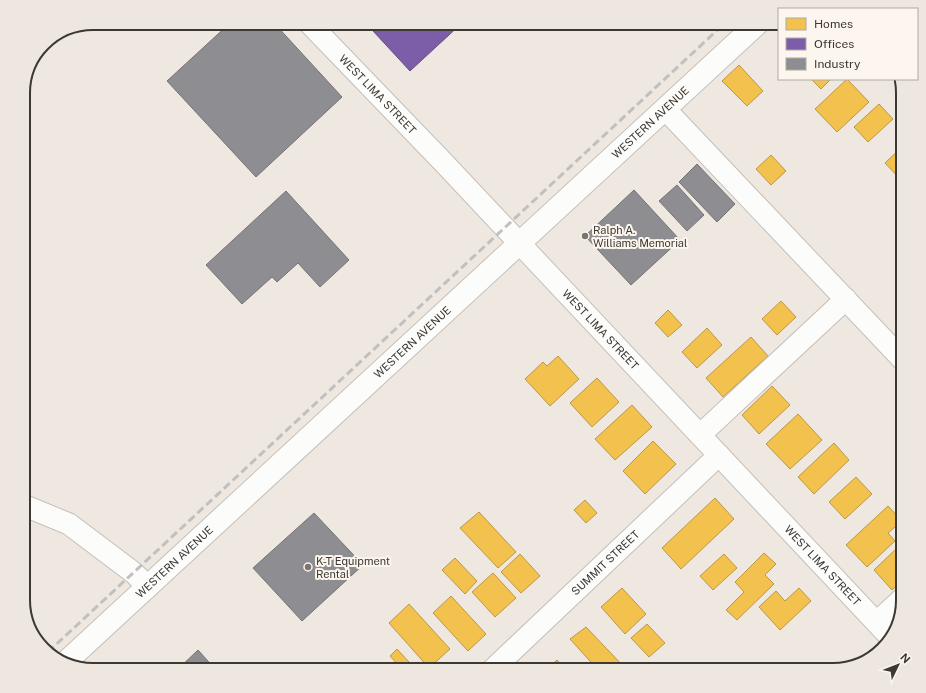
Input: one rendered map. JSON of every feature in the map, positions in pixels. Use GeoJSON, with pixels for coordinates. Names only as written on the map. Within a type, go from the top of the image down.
{"type":"FeatureCollection","features":[{"type":"Feature","properties":{"kind":"main road","name":"WESTERN AVENUE"},"geometry":{"type":"LineString","coordinates":[[70,659],[750,30]]}},
{"type":"Feature","properties":{"kind":"street","name":"WEST LIMA STREET"},"geometry":{"type":"LineString","coordinates":[[316,30],[443,162],[884,630]]}},
{"type":"Feature","properties":{"kind":"street"},"geometry":{"type":"LineString","coordinates":[[665,109],[896,353]]}},
{"type":"Feature","properties":{"kind":"street"},"geometry":{"type":"LineString","coordinates":[[700,435],[846,299]]}},
{"type":"Feature","properties":{"kind":"street","name":"SUMMIT STREET"},"geometry":{"type":"LineString","coordinates":[[499,663],[719,455]]}},
{"type":"Feature","properties":{"kind":"street"},"geometry":{"type":"LineString","coordinates":[[30,508],[69,524],[134,572],[148,587]]}},
{"type":"Feature","properties":{"kind":"street"},"geometry":{"type":"LineString","coordinates":[[884,630],[895,611]]}},
{"type":"Feature","properties":{"kind":"building: Homes"},"geometry":{"type":"Polygon","coordinates":[[[739,65],[763,91],[747,106],[722,81],[739,65]]]}},
{"type":"Feature","properties":{"kind":"building: Homes"},"geometry":{"type":"Polygon","coordinates":[[[812,80],[830,80],[821,89],[812,80]]]}},
{"type":"Feature","properties":{"kind":"building: Homes"},"geometry":{"type":"Polygon","coordinates":[[[846,80],[848,80],[869,102],[837,132],[815,109],[846,80]]]}},
{"type":"Feature","properties":{"kind":"building: Homes"},"geometry":{"type":"Polygon","coordinates":[[[879,104],[893,119],[868,142],[854,127],[879,104]]]}},
{"type":"Feature","properties":{"kind":"building: Homes"},"geometry":{"type":"Polygon","coordinates":[[[896,153],[896,175],[885,163],[896,153]]]}},
{"type":"Feature","properties":{"kind":"building: Homes"},"geometry":{"type":"Polygon","coordinates":[[[771,155],[786,171],[771,185],[756,169],[771,155]]]}},
{"type":"Feature","properties":{"kind":"building: Homes"},"geometry":{"type":"Polygon","coordinates":[[[781,301],[796,317],[777,335],[762,319],[781,301]]]}},
{"type":"Feature","properties":{"kind":"building: Homes"},"geometry":{"type":"Polygon","coordinates":[[[668,310],[682,325],[668,337],[655,323],[668,310]]]}},
{"type":"Feature","properties":{"kind":"building: Homes"},"geometry":{"type":"Polygon","coordinates":[[[707,328],[722,345],[697,368],[682,352],[707,328]]]}},
{"type":"Feature","properties":{"kind":"building: Homes"},"geometry":{"type":"Polygon","coordinates":[[[751,337],[768,356],[723,397],[706,378],[751,337]]]}},
{"type":"Feature","properties":{"kind":"building: Homes"},"geometry":{"type":"Polygon","coordinates":[[[558,356],[579,379],[550,406],[525,379],[543,362],[547,366],[558,356]]]}},
{"type":"Feature","properties":{"kind":"building: Homes"},"geometry":{"type":"Polygon","coordinates":[[[597,378],[619,402],[592,427],[570,403],[597,378]]]}},
{"type":"Feature","properties":{"kind":"building: Homes"},"geometry":{"type":"Polygon","coordinates":[[[772,386],[790,405],[759,434],[742,415],[772,386]]]}},
{"type":"Feature","properties":{"kind":"building: Homes"},"geometry":{"type":"Polygon","coordinates":[[[632,405],[652,427],[615,460],[595,439],[632,405]]]}},
{"type":"Feature","properties":{"kind":"building: Homes"},"geometry":{"type":"Polygon","coordinates":[[[798,414],[822,440],[790,469],[766,444],[798,414]]]}},
{"type":"Feature","properties":{"kind":"building: Homes"},"geometry":{"type":"Polygon","coordinates":[[[653,441],[676,464],[645,494],[623,471],[653,441]]]}},
{"type":"Feature","properties":{"kind":"building: Homes"},"geometry":{"type":"Polygon","coordinates":[[[834,443],[849,460],[814,494],[798,477],[834,443]]]}},
{"type":"Feature","properties":{"kind":"building: Homes"},"geometry":{"type":"Polygon","coordinates":[[[856,477],[872,494],[845,519],[829,502],[856,477]]]}},
{"type":"Feature","properties":{"kind":"building: Homes"},"geometry":{"type":"Polygon","coordinates":[[[715,498],[734,519],[681,569],[662,548],[715,498]]]}},
{"type":"Feature","properties":{"kind":"building: Homes"},"geometry":{"type":"Polygon","coordinates":[[[585,500],[597,513],[586,523],[574,510],[585,500]]]}},
{"type":"Feature","properties":{"kind":"building: Homes"},"geometry":{"type":"Polygon","coordinates":[[[888,506],[896,515],[896,526],[888,533],[895,541],[867,567],[846,545],[888,506]]]}},
{"type":"Feature","properties":{"kind":"building: Homes"},"geometry":{"type":"Polygon","coordinates":[[[479,512],[516,552],[498,568],[460,528],[479,512]]]}},
{"type":"Feature","properties":{"kind":"building: Homes"},"geometry":{"type":"Polygon","coordinates":[[[896,549],[896,586],[892,590],[874,570],[896,549]]]}},
{"type":"Feature","properties":{"kind":"building: Homes"},"geometry":{"type":"Polygon","coordinates":[[[764,553],[776,564],[765,575],[774,584],[737,620],[726,610],[744,592],[735,582],[764,553]]]}},
{"type":"Feature","properties":{"kind":"building: Homes"},"geometry":{"type":"Polygon","coordinates":[[[520,554],[540,576],[521,593],[501,572],[520,554]]]}},
{"type":"Feature","properties":{"kind":"building: Homes"},"geometry":{"type":"Polygon","coordinates":[[[724,554],[737,568],[713,590],[700,576],[724,554]]]}},
{"type":"Feature","properties":{"kind":"building: Homes"},"geometry":{"type":"Polygon","coordinates":[[[455,558],[477,581],[465,594],[442,570],[455,558]]]}},
{"type":"Feature","properties":{"kind":"building: Homes"},"geometry":{"type":"Polygon","coordinates":[[[493,573],[516,598],[495,617],[472,592],[493,573]]]}},
{"type":"Feature","properties":{"kind":"building: Homes"},"geometry":{"type":"Polygon","coordinates":[[[622,588],[646,614],[625,634],[601,607],[622,588]]]}},
{"type":"Feature","properties":{"kind":"building: Homes"},"geometry":{"type":"Polygon","coordinates":[[[799,588],[811,601],[780,630],[759,607],[776,591],[785,601],[799,588]]]}},
{"type":"Feature","properties":{"kind":"building: Homes"},"geometry":{"type":"Polygon","coordinates":[[[451,596],[486,634],[468,651],[433,613],[451,596]]]}},
{"type":"Feature","properties":{"kind":"building: Homes"},"geometry":{"type":"Polygon","coordinates":[[[409,604],[450,649],[435,663],[425,663],[389,623],[409,604]]]}},
{"type":"Feature","properties":{"kind":"building: Homes"},"geometry":{"type":"Polygon","coordinates":[[[647,624],[665,643],[649,657],[631,638],[647,624]]]}},
{"type":"Feature","properties":{"kind":"building: Homes"},"geometry":{"type":"Polygon","coordinates":[[[586,627],[620,663],[592,663],[570,639],[586,627]]]}},
{"type":"Feature","properties":{"kind":"building: Homes"},"geometry":{"type":"Polygon","coordinates":[[[397,649],[409,662],[396,663],[390,656],[397,649]]]}},
{"type":"Feature","properties":{"kind":"building: Offices"},"geometry":{"type":"Polygon","coordinates":[[[374,30],[454,30],[410,71],[373,31],[374,30]]]}},
{"type":"Feature","properties":{"kind":"building: Industry"},"geometry":{"type":"Polygon","coordinates":[[[222,30],[280,30],[342,97],[256,177],[167,81],[222,30]]]}},
{"type":"Feature","properties":{"kind":"building: Industry"},"geometry":{"type":"Polygon","coordinates":[[[697,164],[735,204],[717,222],[679,182],[697,164]]]}},
{"type":"Feature","properties":{"kind":"building: Industry"},"geometry":{"type":"Polygon","coordinates":[[[677,185],[704,215],[687,231],[659,201],[677,185]]]}},
{"type":"Feature","properties":{"kind":"building: Industry"},"geometry":{"type":"Polygon","coordinates":[[[634,190],[680,240],[631,285],[585,236],[634,190]]]}},
{"type":"Feature","properties":{"kind":"building: Industry"},"geometry":{"type":"Polygon","coordinates":[[[286,191],[349,260],[320,287],[298,263],[277,282],[272,277],[242,304],[206,265],[286,191]]]}},
{"type":"Feature","properties":{"kind":"building: Industry","name":"K-T Equipment Rental"},"geometry":{"type":"Polygon","coordinates":[[[314,513],[363,565],[302,621],[253,568],[314,513]]]}},
{"type":"Feature","properties":{"kind":"building: Industry"},"geometry":{"type":"Polygon","coordinates":[[[198,650],[210,663],[184,663],[198,650]]]}},
{"type":"Feature","properties":{"kind":"railway"},"geometry":{"type":"LineString","coordinates":[[53,648],[717,30]]}},
{"type":"Feature","properties":{"kind":"place","name":"Ralph A. Williams Memorial"},"geometry":{"type":"Point","coordinates":[585,236]}},
{"type":"Feature","properties":{"kind":"place","name":"K-T Equipment Rental"},"geometry":{"type":"Point","coordinates":[308,567]}}]}
